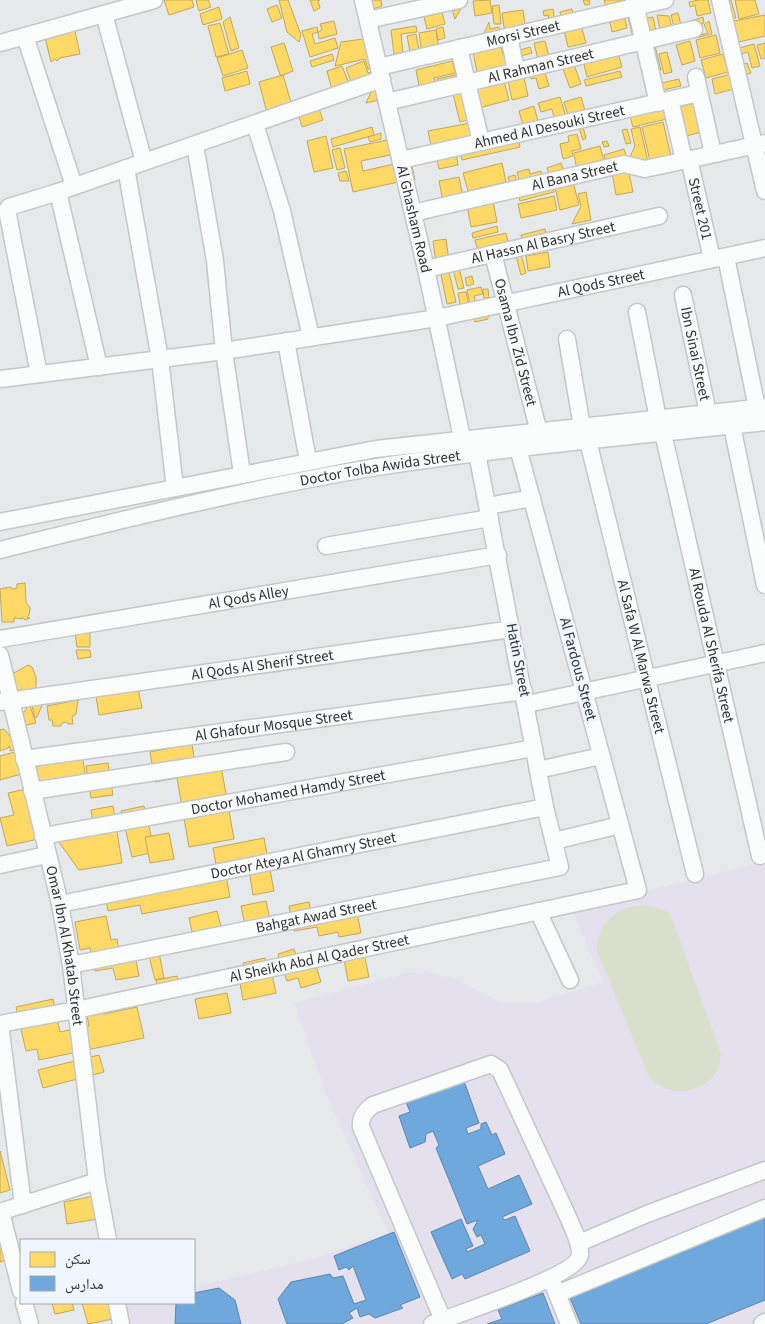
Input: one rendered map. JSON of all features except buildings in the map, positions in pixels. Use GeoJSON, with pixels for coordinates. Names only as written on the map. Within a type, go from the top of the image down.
{"type":"FeatureCollection","features":[{"type":"Feature","properties":{"kind":"street"},"geometry":{"type":"LineString","coordinates":[[0,42],[154,0]]}},
{"type":"Feature","properties":{"kind":"street","name":"Al Ghasham Road"},"geometry":{"type":"LineString","coordinates":[[363,0],[426,269],[462,438]]}},
{"type":"Feature","properties":{"kind":"street"},"geometry":{"type":"LineString","coordinates":[[368,20],[459,0]]}},
{"type":"Feature","properties":{"kind":"street","name":"Morsi Street"},"geometry":{"type":"LineString","coordinates":[[40,374],[7,210],[9,207],[195,145],[254,124],[380,73],[459,48],[635,3],[666,0]]}},
{"type":"Feature","properties":{"kind":"street"},"geometry":{"type":"LineString","coordinates":[[720,0],[760,144],[765,191]]}},
{"type":"Feature","properties":{"kind":"street","name":"Street 201"},"geometry":{"type":"LineString","coordinates":[[635,3],[643,42],[719,258],[762,413]]}},
{"type":"Feature","properties":{"kind":"street"},"geometry":{"type":"LineString","coordinates":[[104,14],[144,162]]}},
{"type":"Feature","properties":{"kind":"street","name":"Al Rahman Street"},"geometry":{"type":"LineString","coordinates":[[387,102],[694,30]]}},
{"type":"Feature","properties":{"kind":"street"},"geometry":{"type":"LineString","coordinates":[[25,36],[74,186]]}},
{"type":"Feature","properties":{"kind":"street"},"geometry":{"type":"LineString","coordinates":[[509,36],[516,71]]}},
{"type":"Feature","properties":{"kind":"street"},"geometry":{"type":"LineString","coordinates":[[459,48],[481,142]]}},
{"type":"Feature","properties":{"kind":"street","name":"Ahmed Al Desouki Street"},"geometry":{"type":"LineString","coordinates":[[401,160],[664,101],[698,85],[713,154]]}},
{"type":"Feature","properties":{"kind":"street"},"geometry":{"type":"LineString","coordinates":[[254,124],[282,211],[312,337]]}},
{"type":"Feature","properties":{"kind":"street","name":"Al Bana Street"},"geometry":{"type":"LineString","coordinates":[[413,213],[624,164],[645,169],[760,144]]}},
{"type":"Feature","properties":{"kind":"street"},"geometry":{"type":"LineString","coordinates":[[195,145],[215,261],[224,351],[242,474]]}},
{"type":"Feature","properties":{"kind":"street"},"geometry":{"type":"LineString","coordinates":[[126,168],[160,359],[175,488]]}},
{"type":"Feature","properties":{"kind":"street"},"geometry":{"type":"LineString","coordinates":[[58,192],[98,367]]}},
{"type":"Feature","properties":{"kind":"street","name":"Al Hassn Al Basry Street"},"geometry":{"type":"LineString","coordinates":[[426,269],[659,216]]}},
{"type":"Feature","properties":{"kind":"street","name":"Al Qods Street"},"geometry":{"type":"LineString","coordinates":[[0,379],[224,351],[437,318],[765,248]]}},
{"type":"Feature","properties":{"kind":"street","name":"Osama Ibn Zid Street"},"geometry":{"type":"LineString","coordinates":[[493,254],[538,432]]}},
{"type":"Feature","properties":{"kind":"street","name":"Ibn Sinai Street"},"geometry":{"type":"LineString","coordinates":[[683,295],[708,414]]}},
{"type":"Feature","properties":{"kind":"street","name":"Al Rouda Al Sherifa Street"},"geometry":{"type":"LineString","coordinates":[[637,312],[660,426],[760,856]]}},
{"type":"Feature","properties":{"kind":"street","name":"Al Safa W Al Marwa Street"},"geometry":{"type":"LineString","coordinates":[[567,339],[585,434],[695,874]]}},
{"type":"Feature","properties":{"kind":"street"},"geometry":{"type":"LineString","coordinates":[[286,341],[308,462]]}},
{"type":"Feature","properties":{"kind":"street","name":"Doctor Tolba Awida Street"},"geometry":{"type":"LineString","coordinates":[[660,426],[708,414],[762,413]]}},
{"type":"Feature","properties":{"kind":"street","name":"Doctor Tolba Awida Street"},"geometry":{"type":"LineString","coordinates":[[0,550],[195,502],[368,469],[518,448],[585,434],[660,426],[732,426],[762,413]]}},
{"type":"Feature","properties":{"kind":"street"},"geometry":{"type":"LineString","coordinates":[[732,426],[765,585]]}},
{"type":"Feature","properties":{"kind":"street","name":"Doctor Tolba Awida Street"},"geometry":{"type":"LineString","coordinates":[[0,522],[376,449],[462,438],[538,432],[585,434]]}},
{"type":"Feature","properties":{"kind":"street","name":"Al Fardous Street"},"geometry":{"type":"LineString","coordinates":[[518,448],[638,890]]}},
{"type":"Feature","properties":{"kind":"street","name":"Hatin Street"},"geometry":{"type":"LineString","coordinates":[[477,453],[545,808],[560,867]]}},
{"type":"Feature","properties":{"kind":"street"},"geometry":{"type":"LineString","coordinates":[[326,546],[489,512],[532,498]]}},
{"type":"Feature","properties":{"kind":"street","name":"Al Qods Alley"},"geometry":{"type":"LineString","coordinates":[[0,639],[498,555]]}},
{"type":"Feature","properties":{"kind":"street","name":"Al Qods Al Sherif Street"},"geometry":{"type":"LineString","coordinates":[[6,700],[512,629]]}},
{"type":"Feature","properties":{"kind":"street","name":"Al Ghafour Mosque Street"},"geometry":{"type":"LineString","coordinates":[[24,759],[584,692],[765,653]]}},
{"type":"Feature","properties":{"kind":"street","name":"Omar Ibn Al Khatab Street"},"geometry":{"type":"LineString","coordinates":[[0,655],[6,700],[24,759],[60,904],[71,965],[97,1181],[108,1239]]}},
{"type":"Feature","properties":{"kind":"street","name":"Doctor Mohamed Hamdy Street"},"geometry":{"type":"LineString","coordinates":[[43,836],[534,748]]}},
{"type":"Feature","properties":{"kind":"street"},"geometry":{"type":"LineString","coordinates":[[32,791],[286,752]]}},
{"type":"Feature","properties":{"kind":"street"},"geometry":{"type":"LineString","coordinates":[[538,770],[602,756]]}},
{"type":"Feature","properties":{"kind":"street","name":"Doctor Ateya Al Ghamry Street"},"geometry":{"type":"LineString","coordinates":[[60,904],[545,808]]}},
{"type":"Feature","properties":{"kind":"street"},"geometry":{"type":"LineString","coordinates":[[554,841],[620,825]]}},
{"type":"Feature","properties":{"kind":"street"},"geometry":{"type":"LineString","coordinates":[[0,865],[47,855]]}},
{"type":"Feature","properties":{"kind":"street","name":"Bahgat Awad Street"},"geometry":{"type":"LineString","coordinates":[[71,965],[560,867]]}},
{"type":"Feature","properties":{"kind":"street","name":"Al Sheikh Abd Al Qader Street"},"geometry":{"type":"LineString","coordinates":[[0,1024],[76,1010],[638,890]]}},
{"type":"Feature","properties":{"kind":"street"},"geometry":{"type":"LineString","coordinates":[[538,911],[570,980]]}},
{"type":"Feature","properties":{"kind":"street"},"geometry":{"type":"LineString","coordinates":[[0,1024],[23,1205]]}},
{"type":"Feature","properties":{"kind":"street"},"geometry":{"type":"LineString","coordinates":[[554,1286],[577,1262],[580,1256],[579,1243],[500,1070],[494,1065],[487,1064],[373,1105],[362,1116],[361,1127],[437,1322],[554,1286],[765,1208]]}},
{"type":"Feature","properties":{"kind":"street"},"geometry":{"type":"LineString","coordinates":[[579,1243],[647,1214],[765,1170]]}},
{"type":"Feature","properties":{"kind":"street"},"geometry":{"type":"LineString","coordinates":[[20,1287],[0,1212],[97,1181]]}},
{"type":"Feature","properties":{"kind":"street"},"geometry":{"type":"LineString","coordinates":[[554,1286],[570,1324]]}},
{"type":"Feature","properties":{"kind":"street"},"geometry":{"type":"LineString","coordinates":[[24,1304],[30,1324]]}},
{"type":"Feature","properties":{"kind":"street"},"geometry":{"type":"LineString","coordinates":[[117,1304],[119,1324]]}},
{"type":"Feature","properties":{"kind":"shaded area"},"geometry":{"type":"Polygon","coordinates":[[[765,862],[765,1324],[126,1324],[123,1304],[195,1304],[195,1287],[313,1259],[388,1233],[328,1098],[294,1003],[408,973],[428,972],[455,979],[502,1003],[536,1003],[603,982],[572,909],[765,862]]]}},
{"type":"Feature","properties":{"kind":"green space"},"geometry":{"type":"Polygon","coordinates":[[[650,905],[670,913],[721,1054],[719,1067],[712,1078],[704,1084],[685,1091],[675,1091],[666,1088],[657,1084],[649,1077],[597,951],[601,931],[614,915],[629,907],[650,905]]]}}]}
